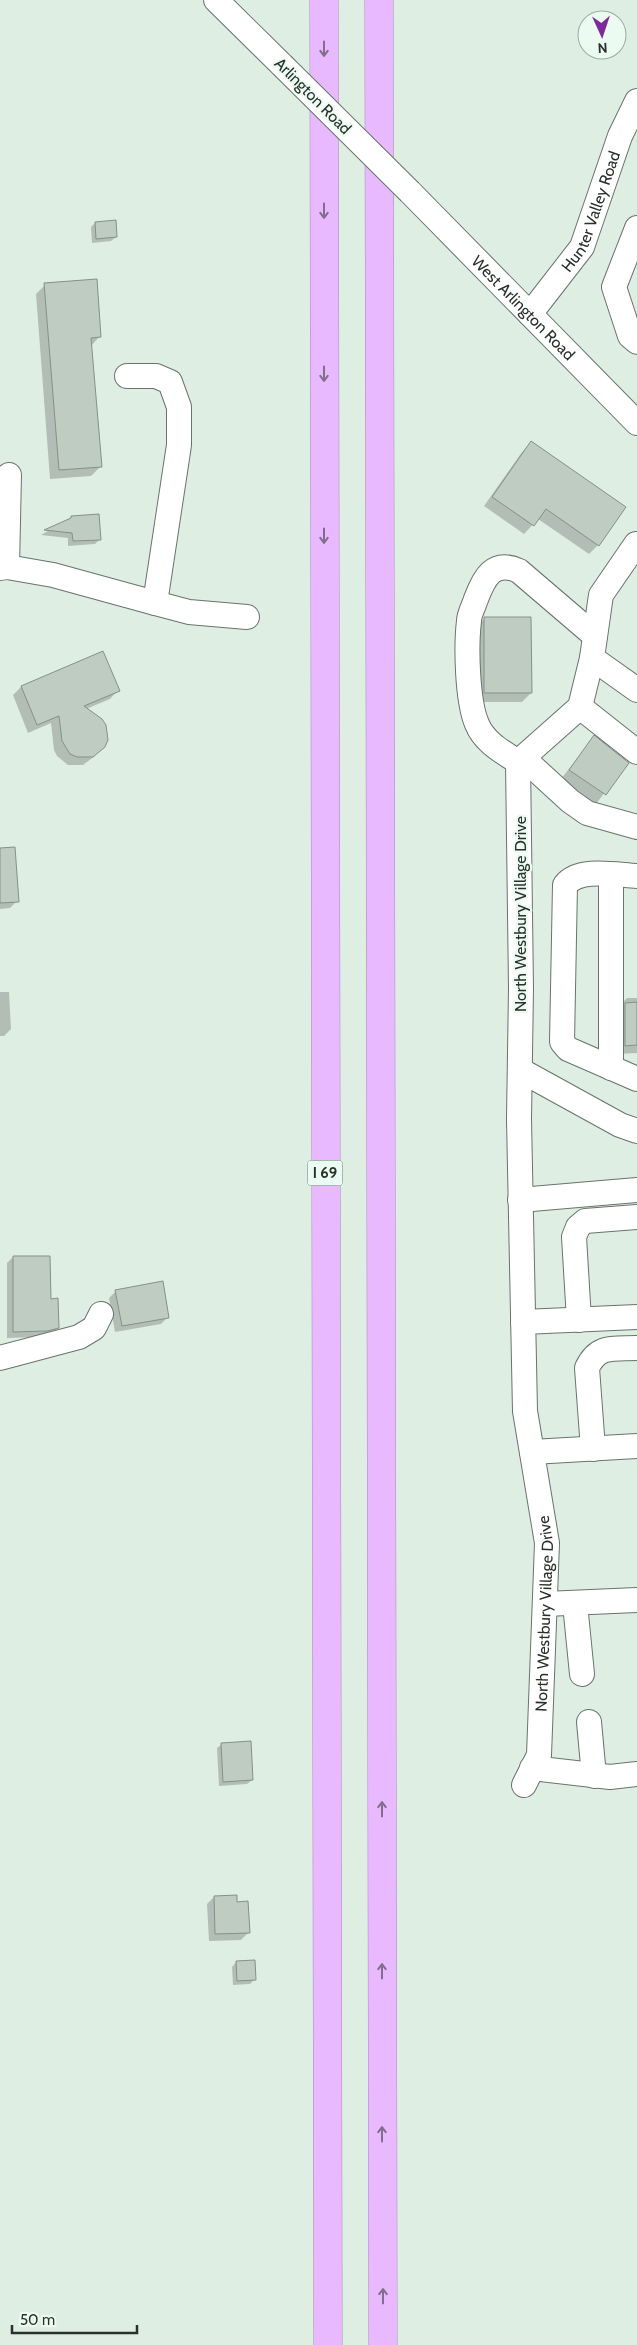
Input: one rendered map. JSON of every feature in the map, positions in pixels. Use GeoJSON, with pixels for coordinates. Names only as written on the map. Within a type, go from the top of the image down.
{"type":"FeatureCollection","features":[{"type":"Feature","properties":{"kind":"highway","name":"I 69"},"geometry":{"type":"LineString","coordinates":[[324,0],[328,2345]]}},
{"type":"Feature","properties":{"kind":"highway"},"geometry":{"type":"LineString","coordinates":[[379,0],[383,2345]]}},
{"type":"Feature","properties":{"kind":"street","name":"Arlington Road"},"geometry":{"type":"LineString","coordinates":[[216,0],[410,192]]}},
{"type":"Feature","properties":{"kind":"street","name":"Hunter Valley Road"},"geometry":{"type":"LineString","coordinates":[[530,314],[582,247],[620,136],[637,101]]}},
{"type":"Feature","properties":{"kind":"street","name":"West Arlington Road"},"geometry":{"type":"LineString","coordinates":[[410,192],[637,423]]}},
{"type":"Feature","properties":{"kind":"street"},"geometry":{"type":"LineString","coordinates":[[637,228],[614,287],[630,336],[637,342]]}},
{"type":"Feature","properties":{"kind":"street"},"geometry":{"type":"LineString","coordinates":[[127,376],[156,376],[170,382],[179,407],[179,445],[155,603]]}},
{"type":"Feature","properties":{"kind":"street"},"geometry":{"type":"LineString","coordinates":[[9,475],[4,567],[53,575],[189,612],[246,617]]}},
{"type":"Feature","properties":{"kind":"street"},"geometry":{"type":"LineString","coordinates":[[521,760],[580,707],[594,647],[601,595],[636,544]]}},
{"type":"Feature","properties":{"kind":"street"},"geometry":{"type":"LineString","coordinates":[[637,690],[519,571],[503,567],[493,571],[484,579],[469,620],[469,691],[477,726],[489,741],[521,760],[570,802],[587,813],[637,827]]}},
{"type":"Feature","properties":{"kind":"street"},"geometry":{"type":"LineString","coordinates":[[580,707],[637,752]]}},
{"type":"Feature","properties":{"kind":"street","name":"North Westbury Village Drive"},"geometry":{"type":"LineString","coordinates":[[521,760],[520,1200],[525,1412],[547,1543],[539,1755],[528,1776],[594,1776]]}},
{"type":"Feature","properties":{"kind":"street"},"geometry":{"type":"LineString","coordinates":[[637,876],[584,875],[570,878],[565,885],[562,1042],[568,1049],[637,1079]]}},
{"type":"Feature","properties":{"kind":"street"},"geometry":{"type":"LineString","coordinates":[[611,875],[611,1068]]}},
{"type":"Feature","properties":{"kind":"street"},"geometry":{"type":"LineString","coordinates":[[520,1070],[620,1125],[637,1131]]}},
{"type":"Feature","properties":{"kind":"street"},"geometry":{"type":"LineString","coordinates":[[520,1200],[630,1190],[632,1217],[585,1221],[578,1227],[574,1237],[579,1320]]}},
{"type":"Feature","properties":{"kind":"street"},"geometry":{"type":"LineString","coordinates":[[0,1358],[79,1337],[94,1328],[102,1314]]}},
{"type":"Feature","properties":{"kind":"street"},"geometry":{"type":"LineString","coordinates":[[523,1322],[637,1316]]}},
{"type":"Feature","properties":{"kind":"street"},"geometry":{"type":"LineString","coordinates":[[593,1448],[587,1368],[592,1357],[603,1349],[637,1348]]}},
{"type":"Feature","properties":{"kind":"street"},"geometry":{"type":"LineString","coordinates":[[532,1452],[637,1446]]}},
{"type":"Feature","properties":{"kind":"street"},"geometry":{"type":"LineString","coordinates":[[545,1604],[637,1600]]}},
{"type":"Feature","properties":{"kind":"street"},"geometry":{"type":"LineString","coordinates":[[575,1604],[582,1674]]}},
{"type":"Feature","properties":{"kind":"street"},"geometry":{"type":"LineString","coordinates":[[589,1722],[594,1776],[610,1777],[637,1774]]}},
{"type":"Feature","properties":{"kind":"building"},"geometry":{"type":"Polygon","coordinates":[[[116,220],[117,237],[96,239],[95,222],[116,220]]]}},
{"type":"Feature","properties":{"kind":"building"},"geometry":{"type":"Polygon","coordinates":[[[97,279],[101,337],[91,338],[102,467],[59,470],[44,283],[97,279]]]}},
{"type":"Feature","properties":{"kind":"building"},"geometry":{"type":"Polygon","coordinates":[[[531,441],[626,507],[599,546],[546,509],[534,526],[492,497],[531,441]]]}},
{"type":"Feature","properties":{"kind":"building"},"geometry":{"type":"Polygon","coordinates":[[[99,514],[101,540],[73,541],[72,533],[44,530],[71,518],[71,516],[99,514]]]}},
{"type":"Feature","properties":{"kind":"building"},"geometry":{"type":"Polygon","coordinates":[[[484,617],[531,617],[532,693],[484,693],[484,617]]]}},
{"type":"Feature","properties":{"kind":"building"},"geometry":{"type":"Polygon","coordinates":[[[103,651],[120,691],[84,706],[102,719],[106,725],[108,740],[105,747],[93,757],[77,757],[70,754],[62,741],[59,716],[37,725],[21,686],[103,651]]]}},
{"type":"Feature","properties":{"kind":"building"},"geometry":{"type":"Polygon","coordinates":[[[594,735],[629,763],[606,795],[569,770],[594,735]]]}},
{"type":"Feature","properties":{"kind":"building"},"geometry":{"type":"Polygon","coordinates":[[[15,847],[19,902],[0,903],[0,848],[15,847]]]}},
{"type":"Feature","properties":{"kind":"building"},"geometry":{"type":"Polygon","coordinates":[[[637,1002],[637,1045],[625,1046],[625,1003],[637,1002]]]}},
{"type":"Feature","properties":{"kind":"building"},"geometry":{"type":"Polygon","coordinates":[[[13,1256],[50,1256],[51,1299],[58,1298],[59,1328],[47,1331],[13,1332],[13,1256]]]}},
{"type":"Feature","properties":{"kind":"building"},"geometry":{"type":"Polygon","coordinates":[[[163,1281],[169,1318],[122,1326],[115,1290],[163,1281]]]}},
{"type":"Feature","properties":{"kind":"building"},"geometry":{"type":"Polygon","coordinates":[[[251,1741],[253,1780],[223,1782],[221,1743],[251,1741]]]}},
{"type":"Feature","properties":{"kind":"building"},"geometry":{"type":"Polygon","coordinates":[[[237,1895],[237,1902],[248,1901],[250,1933],[215,1934],[214,1896],[237,1895]]]}},
{"type":"Feature","properties":{"kind":"building"},"geometry":{"type":"Polygon","coordinates":[[[255,1960],[256,1980],[237,1981],[236,1961],[255,1960]]]}}]}
